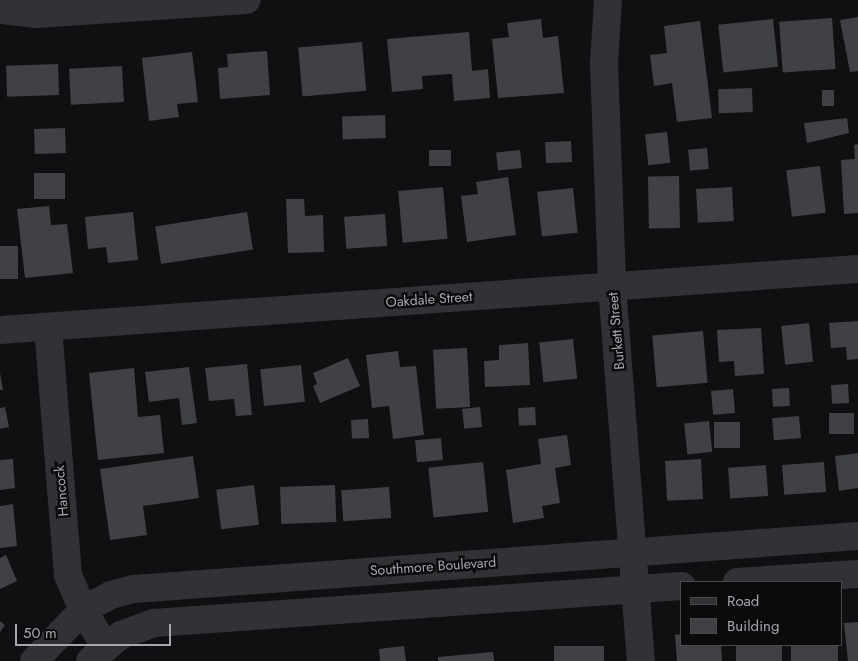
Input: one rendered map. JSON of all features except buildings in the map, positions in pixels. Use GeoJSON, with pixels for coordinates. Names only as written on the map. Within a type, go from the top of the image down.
{"type":"FeatureCollection","features":[{"type":"Feature","properties":{"kind":"street"},"geometry":{"type":"LineString","coordinates":[[0,10],[36,14],[246,0]]}},
{"type":"Feature","properties":{"kind":"street","name":"Burkett Street"},"geometry":{"type":"LineString","coordinates":[[608,0],[604,63],[612,286],[634,551],[641,661]]}},
{"type":"Feature","properties":{"kind":"street","name":"Oakdale Street"},"geometry":{"type":"LineString","coordinates":[[0,330],[858,269]]}},
{"type":"Feature","properties":{"kind":"street","name":"Hancock"},"geometry":{"type":"LineString","coordinates":[[48,327],[68,575],[83,610],[98,654]]}},
{"type":"Feature","properties":{"kind":"street","name":"Southmore Boulevard"},"geometry":{"type":"LineString","coordinates":[[34,661],[83,610],[111,595],[171,584],[858,536]]}},
{"type":"Feature","properties":{"kind":"street"},"geometry":{"type":"LineString","coordinates":[[752,581],[858,574]]}},
{"type":"Feature","properties":{"kind":"street"},"geometry":{"type":"LineString","coordinates":[[98,654],[121,635],[154,623],[680,586]]}}]}
